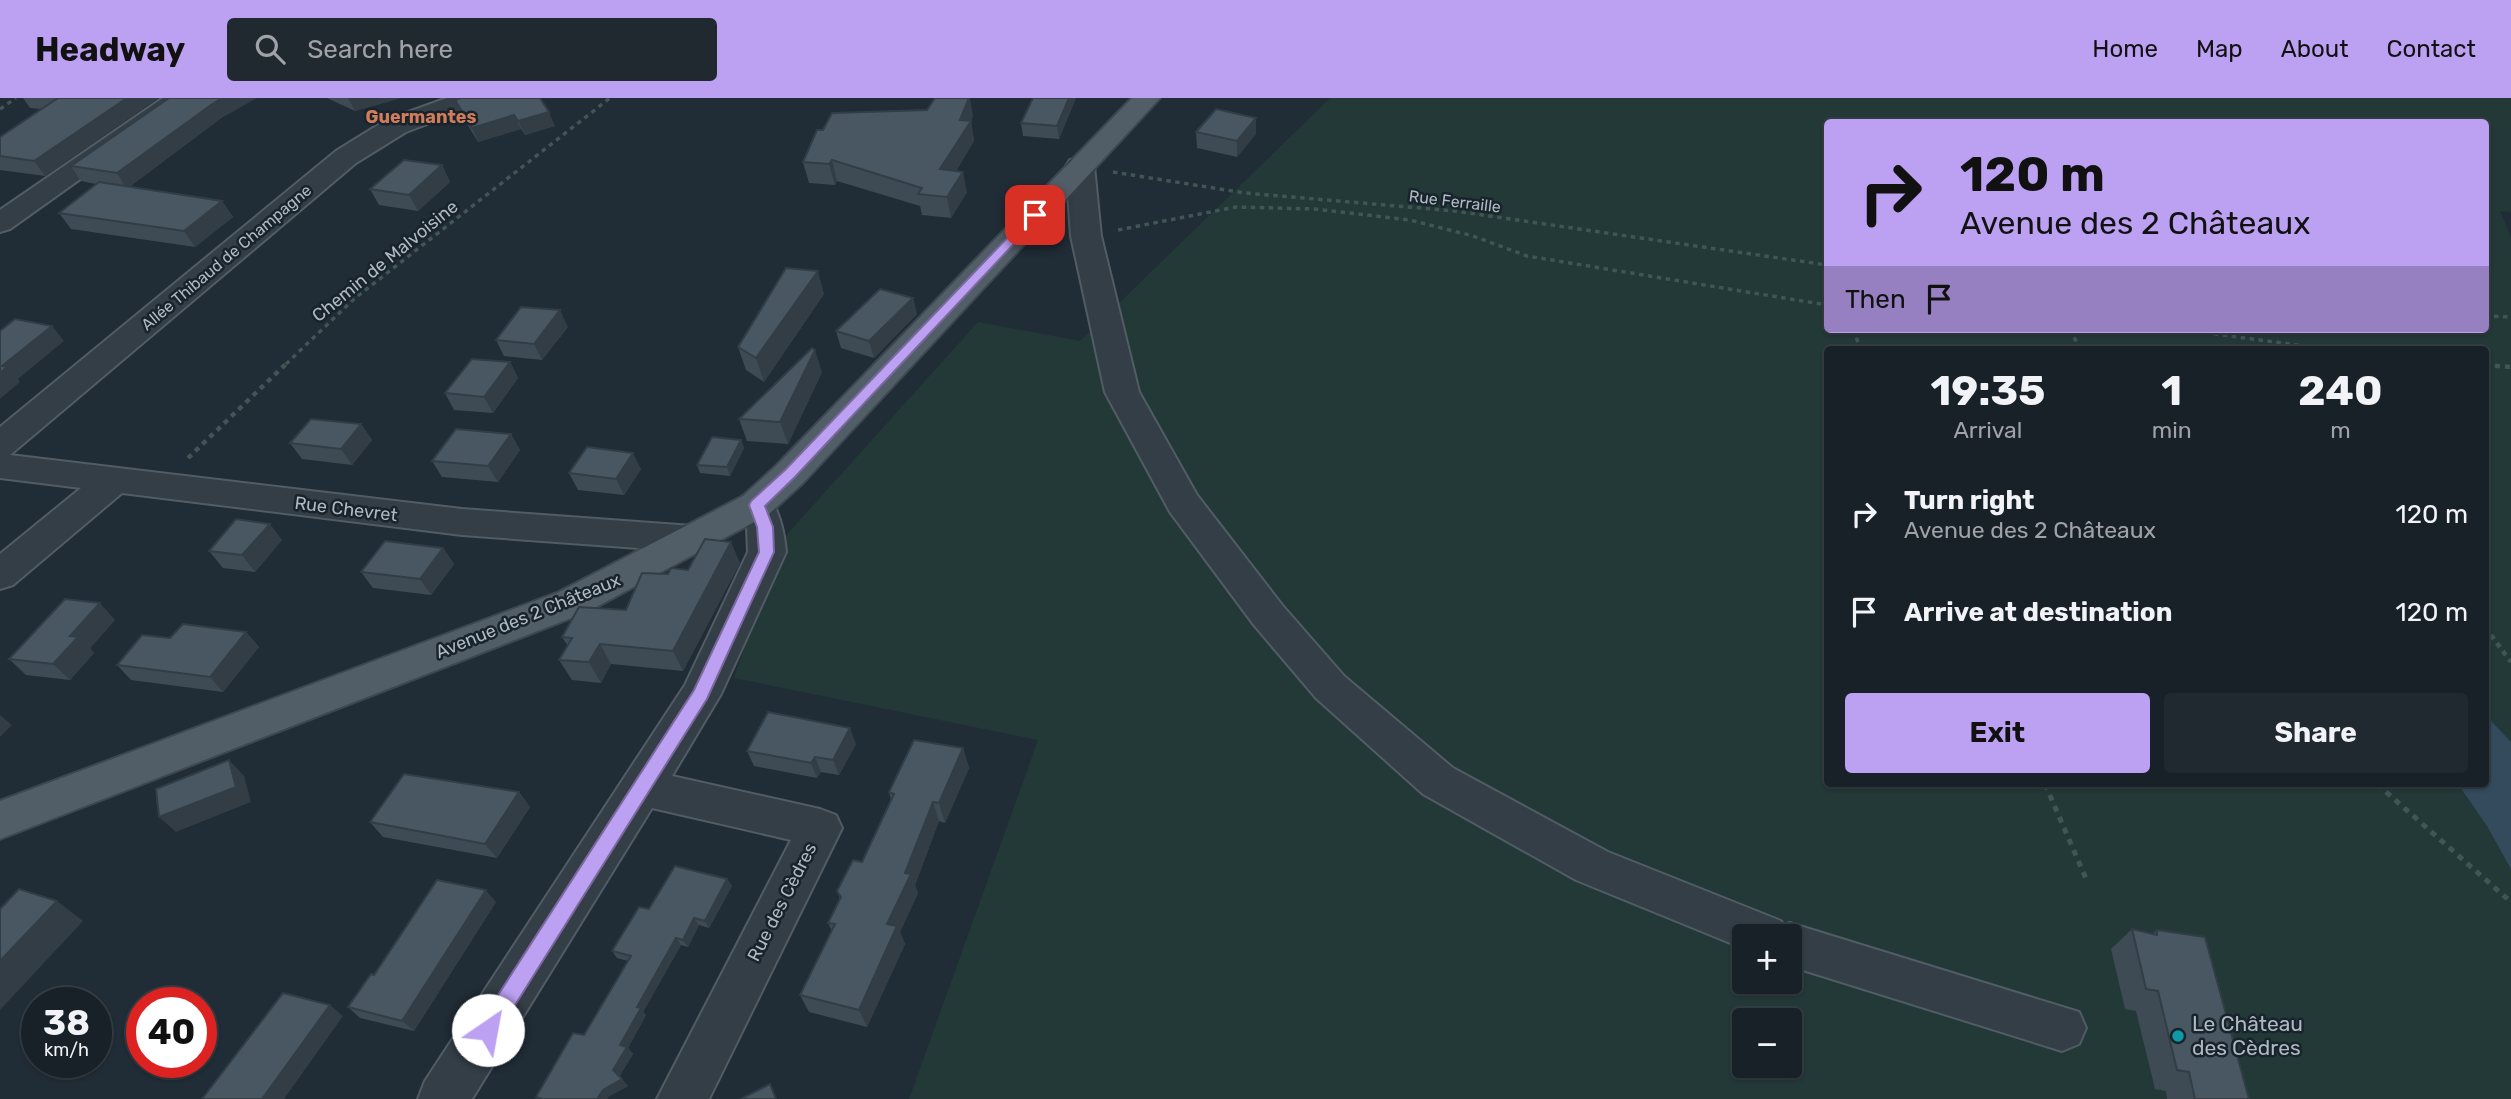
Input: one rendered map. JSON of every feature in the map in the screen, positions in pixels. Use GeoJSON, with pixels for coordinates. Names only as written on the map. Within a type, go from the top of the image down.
{"type":"FeatureCollection","features":[{"type":"Feature","properties":{"kind":"main road","name":"Avenue des 2 Châteaux"},"geometry":{"type":"LineString","coordinates":[[0,820],[573,602],[757,505],[790,474],[1147,98]]}},
{"type":"Feature","properties":{"kind":"street"},"geometry":{"type":"LineString","coordinates":[[0,223],[181,98]]}},
{"type":"Feature","properties":{"kind":"street","name":"Allée Thibaud de Champagne"},"geometry":{"type":"LineString","coordinates":[[0,446],[346,157],[396,126],[471,98]]}},
{"type":"Feature","properties":{"kind":"street"},"geometry":{"type":"LineString","coordinates":[[1080,166],[1086,236],[1122,393],[1183,503],[1268,615],[1330,687],[1438,781],[1592,866],[1735,924]]}},
{"type":"Feature","properties":{"kind":"street","name":"Rue Chevret"},"geometry":{"type":"LineString","coordinates":[[0,466],[463,523],[693,539]]}},
{"type":"Feature","properties":{"kind":"street"},"geometry":{"type":"LineString","coordinates":[[0,575],[115,480]]}},
{"type":"Feature","properties":{"kind":"street"},"geometry":{"type":"LineString","coordinates":[[443,1099],[701,694],[767,552],[765,527],[757,505]]}},
{"type":"Feature","properties":{"kind":"street","name":"Rue des Cèdres"},"geometry":{"type":"LineString","coordinates":[[643,788],[820,828],[682,1099]]}},
{"type":"Feature","properties":{"kind":"street"},"geometry":{"type":"LineString","coordinates":[[1802,948],[2062,1028]]}},
{"type":"Feature","properties":{"kind":"path"},"geometry":{"type":"LineString","coordinates":[[0,109],[16,98]]}},
{"type":"Feature","properties":{"kind":"path","name":"Chemin de Malvoisine"},"geometry":{"type":"LineString","coordinates":[[158,487],[354,299],[610,98]]}},
{"type":"Feature","properties":{"kind":"path","name":"Rue Ferraille"},"geometry":{"type":"LineString","coordinates":[[1080,166],[1144,179],[1245,193],[1455,212],[1824,265]]}},
{"type":"Feature","properties":{"kind":"path"},"geometry":{"type":"LineString","coordinates":[[1086,236],[1236,207],[1315,209],[1410,220],[1473,236],[1527,256],[1824,305]]}},
{"type":"Feature","properties":{"kind":"path"},"geometry":{"type":"LineString","coordinates":[[2489,316],[2511,317]]}},
{"type":"Feature","properties":{"kind":"path"},"geometry":{"type":"LineString","coordinates":[[2208,333],[2304,346]]}},
{"type":"Feature","properties":{"kind":"path"},"geometry":{"type":"LineString","coordinates":[[2489,365],[2511,367]]}},
{"type":"Feature","properties":{"kind":"path"},"geometry":{"type":"LineString","coordinates":[[2489,632],[2511,662]]}},
{"type":"Feature","properties":{"kind":"path"},"geometry":{"type":"LineString","coordinates":[[2046,787],[2087,881]]}},
{"type":"Feature","properties":{"kind":"path"},"geometry":{"type":"LineString","coordinates":[[2380,787],[2511,902]]}},
{"type":"Feature","properties":{"kind":"green space"},"geometry":{"type":"Polygon","coordinates":[[[1330,98],[2511,98],[2511,212],[2500,211],[2511,237],[2511,1099],[909,1099],[1038,740],[734,678],[781,541],[978,322],[1080,341],[1330,98]]]}},
{"type":"Feature","properties":{"kind":"water"},"geometry":{"type":"Polygon","coordinates":[[[2489,696],[2490,720],[2511,742],[2511,869],[2487,826],[2460,787],[2489,787],[2489,696]]]}},
{"type":"Feature","properties":{"kind":"building"},"geometry":{"type":"Polygon","coordinates":[[[58,98],[127,98],[34,161],[0,156],[0,137],[58,98]]]}},
{"type":"Feature","properties":{"kind":"building"},"geometry":{"type":"Polygon","coordinates":[[[169,98],[222,98],[117,173],[71,166],[169,98]]]}},
{"type":"Feature","properties":{"kind":"building"},"geometry":{"type":"Polygon","coordinates":[[[540,98],[549,112],[518,121],[514,115],[472,128],[455,100],[540,98]]]}},
{"type":"Feature","properties":{"kind":"building"},"geometry":{"type":"Polygon","coordinates":[[[935,98],[969,98],[960,120],[971,121],[940,169],[963,172],[947,197],[918,194],[922,188],[832,160],[829,164],[803,162],[817,130],[823,130],[832,113],[927,110],[935,98]]]}},
{"type":"Feature","properties":{"kind":"building"},"geometry":{"type":"Polygon","coordinates":[[[1033,98],[1069,98],[1057,126],[1021,123],[1033,98]]]}},
{"type":"Feature","properties":{"kind":"building"},"geometry":{"type":"Polygon","coordinates":[[[1216,109],[1256,118],[1237,141],[1196,132],[1216,109]]]}},
{"type":"Feature","properties":{"kind":"building"},"geometry":{"type":"Polygon","coordinates":[[[404,160],[442,165],[409,195],[370,189],[404,160]]]}},
{"type":"Feature","properties":{"kind":"building"},"geometry":{"type":"Polygon","coordinates":[[[99,182],[222,201],[184,231],[59,213],[99,182]]]}},
{"type":"Feature","properties":{"kind":"building"},"geometry":{"type":"Polygon","coordinates":[[[786,268],[818,271],[756,358],[738,347],[786,268]]]}},
{"type":"Feature","properties":{"kind":"building"},"geometry":{"type":"Polygon","coordinates":[[[880,289],[913,298],[869,341],[836,331],[880,289]]]}},
{"type":"Feature","properties":{"kind":"building"},"geometry":{"type":"Polygon","coordinates":[[[521,307],[560,310],[534,344],[496,340],[521,307]]]}},
{"type":"Feature","properties":{"kind":"building"},"geometry":{"type":"Polygon","coordinates":[[[15,319],[52,326],[2,366],[7,367],[0,373],[0,331],[15,319]]]}},
{"type":"Feature","properties":{"kind":"building"},"geometry":{"type":"Polygon","coordinates":[[[812,348],[815,350],[780,422],[739,419],[812,348]]]}},
{"type":"Feature","properties":{"kind":"building"},"geometry":{"type":"Polygon","coordinates":[[[472,359],[510,362],[484,397],[445,393],[472,359]]]}},
{"type":"Feature","properties":{"kind":"building"},"geometry":{"type":"Polygon","coordinates":[[[311,419],[361,424],[341,449],[290,443],[311,419]]]}},
{"type":"Feature","properties":{"kind":"building"},"geometry":{"type":"Polygon","coordinates":[[[456,429],[511,434],[488,466],[432,461],[456,429]]]}},
{"type":"Feature","properties":{"kind":"building"},"geometry":{"type":"Polygon","coordinates":[[[712,437],[741,440],[727,467],[697,465],[712,437]]]}},
{"type":"Feature","properties":{"kind":"building"},"geometry":{"type":"Polygon","coordinates":[[[587,447],[633,453],[616,479],[569,473],[587,447]]]}},
{"type":"Feature","properties":{"kind":"building"},"geometry":{"type":"Polygon","coordinates":[[[236,519],[270,524],[242,555],[209,551],[236,519]]]}},
{"type":"Feature","properties":{"kind":"building"},"geometry":{"type":"Polygon","coordinates":[[[705,539],[731,542],[673,651],[600,644],[589,662],[559,660],[572,638],[562,637],[579,607],[626,610],[642,573],[668,574],[671,568],[688,570],[705,539]]]}},
{"type":"Feature","properties":{"kind":"building"},"geometry":{"type":"Polygon","coordinates":[[[385,541],[443,548],[420,579],[361,572],[385,541]]]}},
{"type":"Feature","properties":{"kind":"building"},"geometry":{"type":"Polygon","coordinates":[[[65,599],[100,603],[70,636],[78,637],[53,664],[9,659],[65,599]]]}},
{"type":"Feature","properties":{"kind":"building"},"geometry":{"type":"Polygon","coordinates":[[[183,624],[246,632],[210,677],[117,665],[142,635],[170,638],[183,624]]]}},
{"type":"Feature","properties":{"kind":"building"},"geometry":{"type":"Polygon","coordinates":[[[768,712],[850,728],[833,760],[815,757],[811,763],[747,751],[768,712]]]}},
{"type":"Feature","properties":{"kind":"building"},"geometry":{"type":"Polygon","coordinates":[[[914,740],[963,748],[939,803],[933,802],[905,873],[911,874],[887,924],[897,926],[859,1010],[800,995],[835,924],[828,923],[841,897],[837,891],[853,860],[862,862],[894,794],[889,792],[914,740]]]}},
{"type":"Feature","properties":{"kind":"building"},"geometry":{"type":"Polygon","coordinates":[[[229,760],[236,787],[159,817],[156,789],[229,760]]]}},
{"type":"Feature","properties":{"kind":"building"},"geometry":{"type":"Polygon","coordinates":[[[404,774],[519,792],[485,844],[370,822],[404,774]]]}},
{"type":"Feature","properties":{"kind":"building"},"geometry":{"type":"Polygon","coordinates":[[[675,866],[727,879],[705,921],[694,918],[683,940],[676,938],[637,1007],[641,1008],[620,1045],[627,1047],[613,1070],[622,1079],[603,1090],[597,1099],[536,1097],[573,1033],[584,1035],[631,956],[612,951],[639,907],[649,909],[675,866]]]}},
{"type":"Feature","properties":{"kind":"building"},"geometry":{"type":"Polygon","coordinates":[[[437,880],[486,890],[402,1021],[348,1007],[371,974],[374,975],[437,880]]]}},
{"type":"Feature","properties":{"kind":"building"},"geometry":{"type":"Polygon","coordinates":[[[19,889],[57,901],[0,961],[0,909],[19,889]]]}},
{"type":"Feature","properties":{"kind":"building"},"geometry":{"type":"Polygon","coordinates":[[[2132,929],[2157,935],[2157,930],[2205,937],[2249,1099],[2195,1099],[2189,1072],[2177,1070],[2158,991],[2146,989],[2132,929]]]}},
{"type":"Feature","properties":{"kind":"building"},"geometry":{"type":"Polygon","coordinates":[[[283,993],[330,1005],[262,1099],[202,1099],[283,993]]]}},
{"type":"Feature","properties":{"kind":"building"},"geometry":{"type":"Polygon","coordinates":[[[770,1084],[776,1099],[741,1099],[770,1084]]]}},
{"type":"Feature","properties":{"kind":"place","name":"Le Château des Cèdres"},"geometry":{"type":"Point","coordinates":[2178,1036]}},
{"type":"Feature","properties":{"kind":"district","name":"Guermantes"},"geometry":{"type":"Point","coordinates":[421,117]}},
{"type":"Feature","properties":{"kind":"route"},"geometry":{"type":"LineString","coordinates":[[488,1030],[701,694],[767,552],[765,527],[757,505],[790,474],[1035,215]]}}]}
